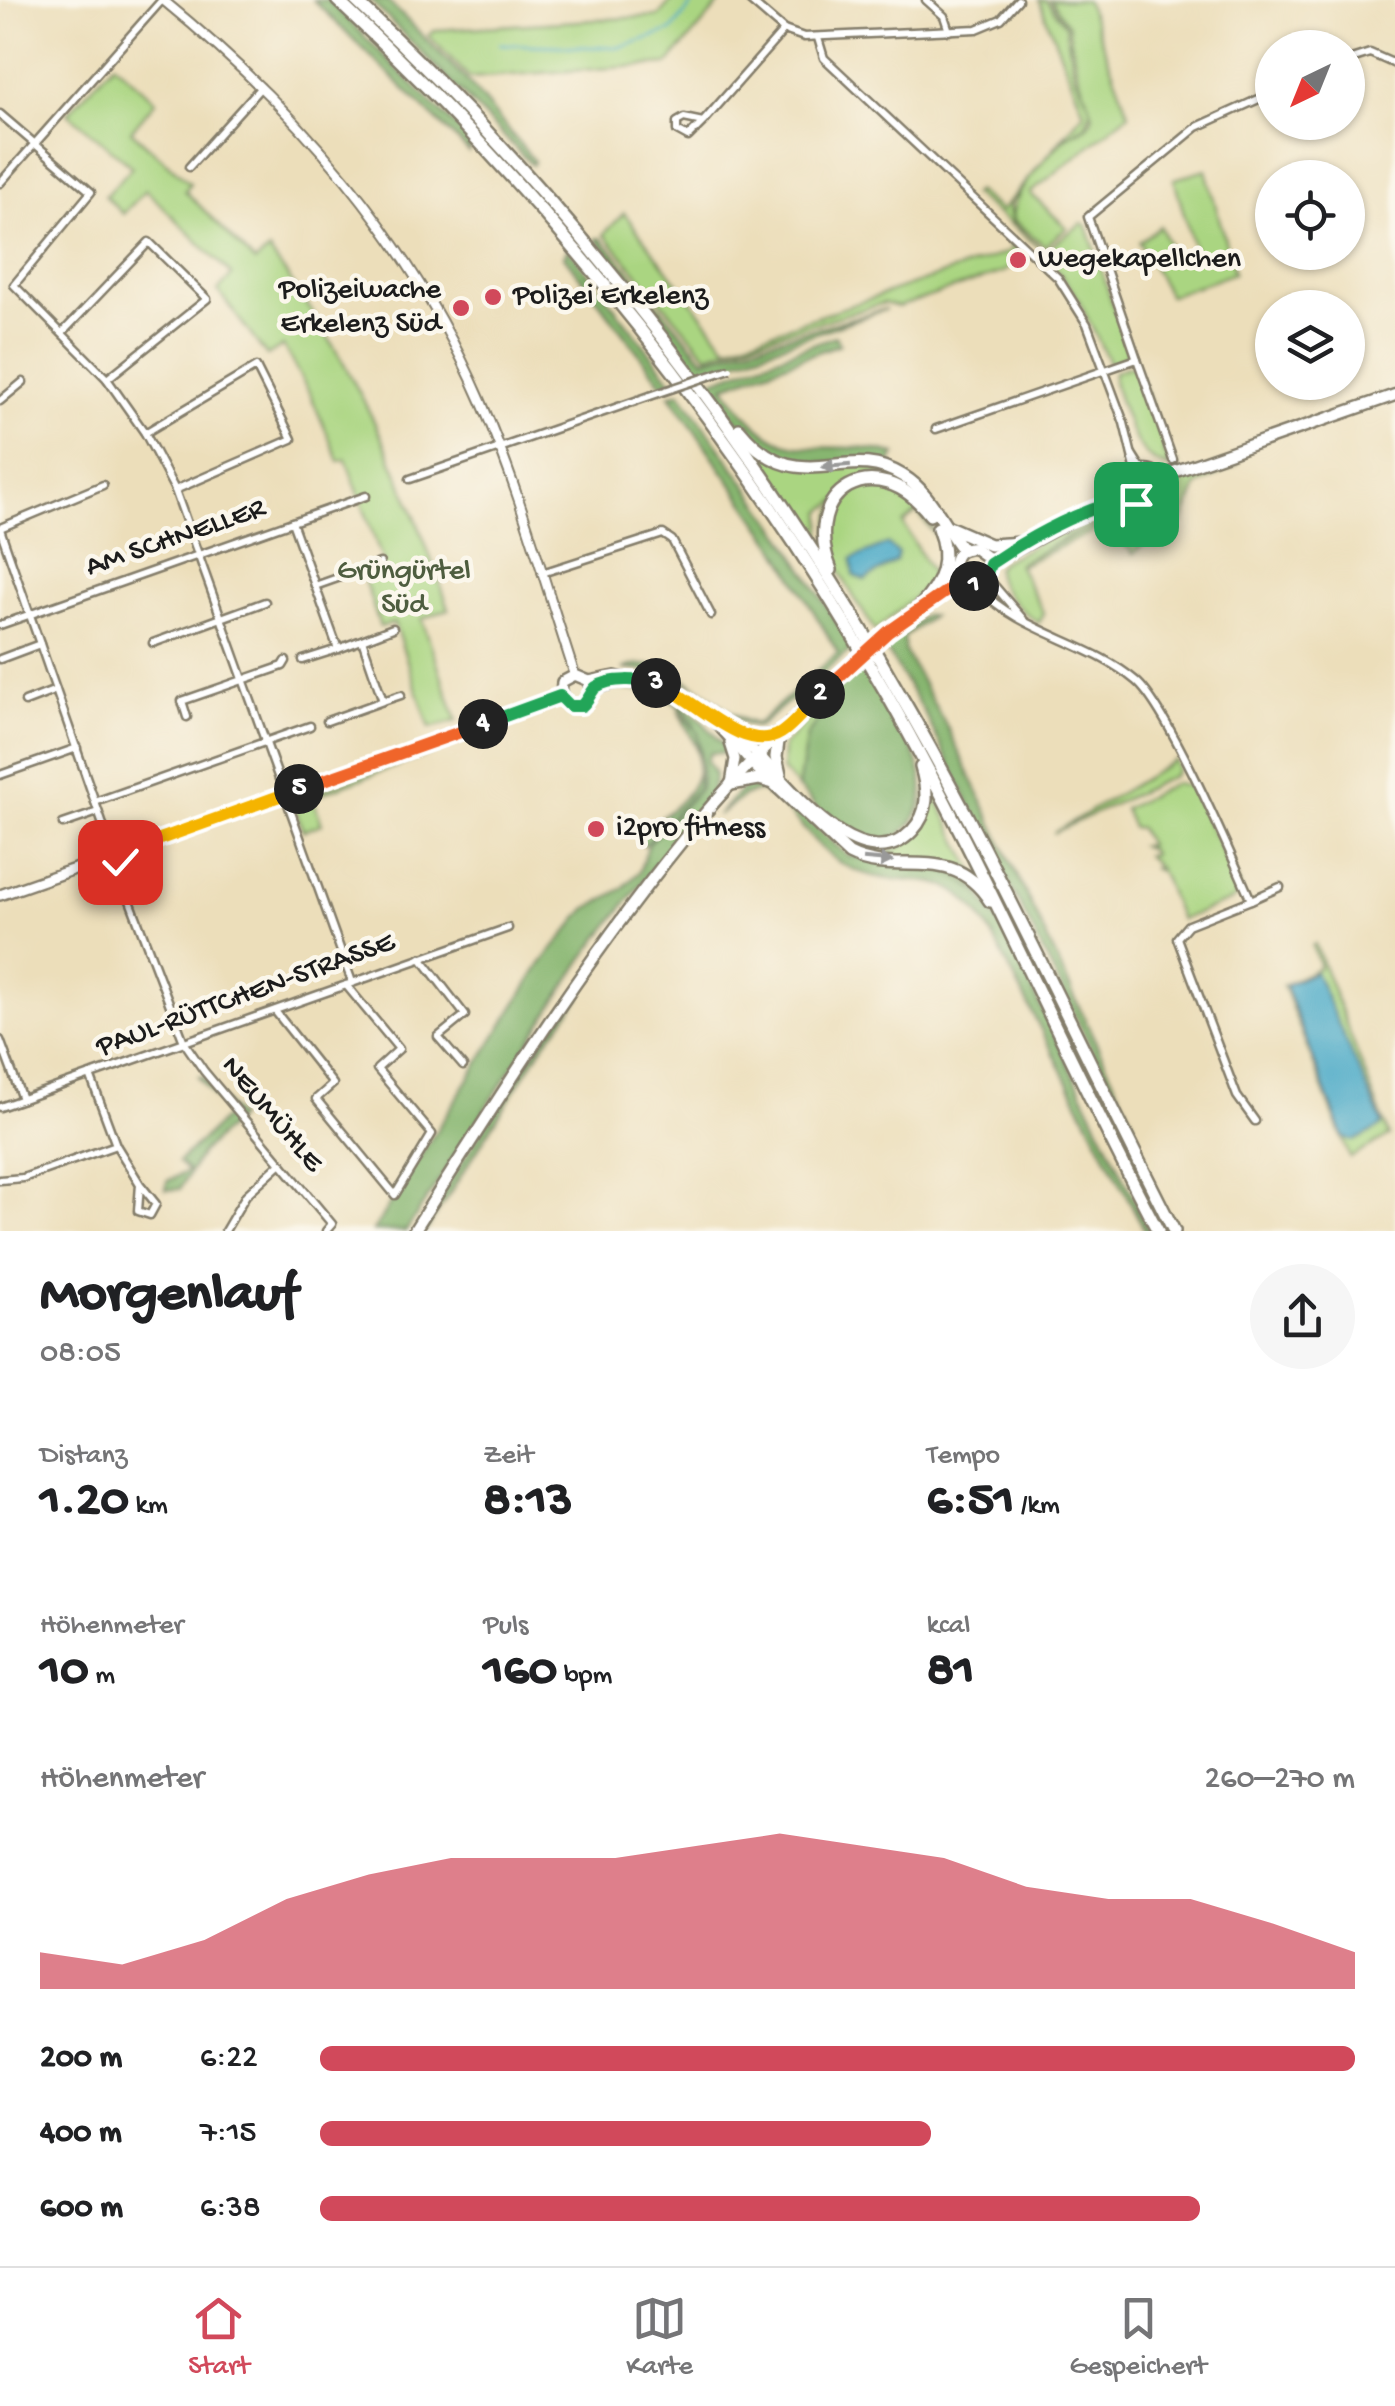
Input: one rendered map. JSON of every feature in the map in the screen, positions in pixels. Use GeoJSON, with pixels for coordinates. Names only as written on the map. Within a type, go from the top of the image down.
{"type":"FeatureCollection","features":[{"type":"Feature","properties":{"kind":"highway"},"geometry":{"type":"LineString","coordinates":[[337,0],[482,144],[656,351],[794,544],[902,722],[1158,1231]]}},
{"type":"Feature","properties":{"kind":"highway"},"geometry":{"type":"LineString","coordinates":[[355,0],[492,138],[611,273],[715,406],[840,593],[950,784],[1174,1231]]}},
{"type":"Feature","properties":{"kind":"highway"},"geometry":{"type":"LineString","coordinates":[[715,406],[756,449],[780,463],[805,468],[882,466],[908,479],[924,494],[959,551]]}},
{"type":"Feature","properties":{"kind":"highway"},"geometry":{"type":"LineString","coordinates":[[840,593],[826,558],[822,528],[829,505],[845,488],[870,479],[896,484],[942,526],[990,545],[1023,543]]}},
{"type":"Feature","properties":{"kind":"highway"},"geometry":{"type":"LineString","coordinates":[[919,608],[943,574],[946,546],[942,526]]}},
{"type":"Feature","properties":{"kind":"highway"},"geometry":{"type":"LineString","coordinates":[[731,784],[759,779],[778,781],[844,838],[865,846],[896,843],[920,821],[927,800],[920,764],[902,722]]}},
{"type":"Feature","properties":{"kind":"highway"},"geometry":{"type":"LineString","coordinates":[[778,781],[779,734]]}},
{"type":"Feature","properties":{"kind":"highway"},"geometry":{"type":"LineString","coordinates":[[754,758],[856,858],[928,862],[959,872],[984,893],[1016,947]]}},
{"type":"Feature","properties":{"kind":"main road"},"geometry":{"type":"LineString","coordinates":[[988,561],[1128,494],[1139,471],[1161,481],[1395,395]]}},
{"type":"Feature","properties":{"kind":"main road"},"geometry":{"type":"LineString","coordinates":[[1128,494],[1150,505],[1161,496],[1161,481]]}},
{"type":"Feature","properties":{"kind":"main road"},"geometry":{"type":"LineString","coordinates":[[414,1231],[505,1087],[615,926],[731,784],[850,665],[955,579],[959,551],[979,550],[988,561],[987,577],[977,586],[955,579]]}},
{"type":"Feature","properties":{"kind":"main road"},"geometry":{"type":"LineString","coordinates":[[590,685],[588,702],[578,707],[567,704],[560,696],[562,682],[575,674],[590,685],[635,679],[672,688],[712,718],[754,758]]}},
{"type":"Feature","properties":{"kind":"main road"},"geometry":{"type":"LineString","coordinates":[[0,895],[560,696]]}},
{"type":"Feature","properties":{"kind":"main road"},"geometry":{"type":"LineString","coordinates":[[729,733],[756,738],[779,734]]}},
{"type":"Feature","properties":{"kind":"main road"},"geometry":{"type":"LineString","coordinates":[[729,733],[735,759],[731,784]]}},
{"type":"Feature","properties":{"kind":"street"},"geometry":{"type":"LineString","coordinates":[[0,183],[162,0],[262,86],[324,150],[406,259],[480,400],[575,674]]}},
{"type":"Feature","properties":{"kind":"street"},"geometry":{"type":"LineString","coordinates":[[749,0],[784,30],[818,38],[949,31],[993,24],[1018,0]]}},
{"type":"Feature","properties":{"kind":"street"},"geometry":{"type":"LineString","coordinates":[[926,0],[944,16],[949,31]]}},
{"type":"Feature","properties":{"kind":"street"},"geometry":{"type":"LineString","coordinates":[[703,122],[784,30]]}},
{"type":"Feature","properties":{"kind":"street"},"geometry":{"type":"LineString","coordinates":[[818,38],[824,58],[1058,278],[1087,324],[1139,471]]}},
{"type":"Feature","properties":{"kind":"street"},"geometry":{"type":"LineString","coordinates":[[1365,55],[1370,53],[1395,64]]}},
{"type":"Feature","properties":{"kind":"street"},"geometry":{"type":"LineString","coordinates":[[189,167],[262,86]]}},
{"type":"Feature","properties":{"kind":"street"},"geometry":{"type":"LineString","coordinates":[[1173,460],[1088,216],[1197,127],[1255,100]]}},
{"type":"Feature","properties":{"kind":"street"},"geometry":{"type":"LineString","coordinates":[[0,114],[92,192],[14,285],[106,379],[145,433],[174,490],[285,794],[349,984],[399,1049],[377,1069],[432,1134],[395,1195],[316,1099],[333,1084],[275,1010]]}},
{"type":"Feature","properties":{"kind":"street"},"geometry":{"type":"LineString","coordinates":[[62,333],[149,242],[208,299],[106,379]]}},
{"type":"Feature","properties":{"kind":"street"},"geometry":{"type":"LineString","coordinates":[[936,429],[1137,359]]}},
{"type":"Feature","properties":{"kind":"street"},"geometry":{"type":"LineString","coordinates":[[145,433],[256,368],[276,402],[292,439],[174,490]]}},
{"type":"Feature","properties":{"kind":"street"},"geometry":{"type":"LineString","coordinates":[[410,479],[730,369]]}},
{"type":"Feature","properties":{"kind":"street"},"geometry":{"type":"LineString","coordinates":[[0,400],[24,382]]}},
{"type":"Feature","properties":{"kind":"street"},"geometry":{"type":"LineString","coordinates":[[0,528],[103,485]]}},
{"type":"Feature","properties":{"kind":"street","name":"AM SCHNELLER"},"geometry":{"type":"LineString","coordinates":[[0,624],[366,496]]}},
{"type":"Feature","properties":{"kind":"street"},"geometry":{"type":"LineString","coordinates":[[292,522],[338,648]]}},
{"type":"Feature","properties":{"kind":"street","name":"NEUMÜHLE"},"geometry":{"type":"LineString","coordinates":[[0,528],[98,812],[184,1042],[332,1224],[326,1231]]}},
{"type":"Feature","properties":{"kind":"street"},"geometry":{"type":"LineString","coordinates":[[542,573],[663,534],[672,540],[711,615]]}},
{"type":"Feature","properties":{"kind":"street"},"geometry":{"type":"LineString","coordinates":[[316,586],[380,563]]}},
{"type":"Feature","properties":{"kind":"street"},"geometry":{"type":"LineString","coordinates":[[987,577],[1024,620]]}},
{"type":"Feature","properties":{"kind":"street"},"geometry":{"type":"LineString","coordinates":[[977,586],[1001,609],[1139,683],[1169,730],[1251,900]]}},
{"type":"Feature","properties":{"kind":"street"},"geometry":{"type":"LineString","coordinates":[[153,642],[265,602]]}},
{"type":"Feature","properties":{"kind":"street"},"geometry":{"type":"LineString","coordinates":[[303,660],[393,628]]}},
{"type":"Feature","properties":{"kind":"street"},"geometry":{"type":"LineString","coordinates":[[362,640],[383,701]]}},
{"type":"Feature","properties":{"kind":"street"},"geometry":{"type":"LineString","coordinates":[[0,659],[40,644]]}},
{"type":"Feature","properties":{"kind":"street"},"geometry":{"type":"LineString","coordinates":[[187,716],[182,700],[286,661]]}},
{"type":"Feature","properties":{"kind":"street"},"geometry":{"type":"LineString","coordinates":[[25,702],[56,690]]}},
{"type":"Feature","properties":{"kind":"street"},"geometry":{"type":"LineString","coordinates":[[328,721],[401,694]]}},
{"type":"Feature","properties":{"kind":"street"},"geometry":{"type":"LineString","coordinates":[[95,802],[310,726]]}},
{"type":"Feature","properties":{"kind":"street"},"geometry":{"type":"LineString","coordinates":[[0,775],[76,748]]}},
{"type":"Feature","properties":{"kind":"street"},"geometry":{"type":"LineString","coordinates":[[63,824],[98,812]]}},
{"type":"Feature","properties":{"kind":"street"},"geometry":{"type":"LineString","coordinates":[[1255,1121],[1237,1096],[1177,938],[1188,925],[1280,887]]}},
{"type":"Feature","properties":{"kind":"street","name":"PAUL-RÜTTCHEN-STRASSE"},"geometry":{"type":"LineString","coordinates":[[0,1107],[508,928]]}},
{"type":"Feature","properties":{"kind":"street"},"geometry":{"type":"LineString","coordinates":[[421,958],[465,1015],[438,1037],[463,1066]]}},
{"type":"Feature","properties":{"kind":"street"},"geometry":{"type":"LineString","coordinates":[[0,1040],[22,1099]]}},
{"type":"Feature","properties":{"kind":"street"},"geometry":{"type":"LineString","coordinates":[[90,1076],[116,1145],[156,1204],[150,1214],[141,1214],[136,1207],[140,1184]]}},
{"type":"Feature","properties":{"kind":"street"},"geometry":{"type":"LineString","coordinates":[[0,1180],[5,1183],[116,1145]]}},
{"type":"Feature","properties":{"kind":"street"},"geometry":{"type":"LineString","coordinates":[[225,1231],[246,1195],[281,1163]]}},
{"type":"Feature","properties":{"kind":"green space"},"geometry":{"type":"Polygon","coordinates":[[[313,0],[328,0],[472,143],[469,152],[313,0]]]}},
{"type":"Feature","properties":{"kind":"green space"},"geometry":{"type":"Polygon","coordinates":[[[370,0],[387,0],[465,78],[534,161],[532,165],[370,0]]]}},
{"type":"Feature","properties":{"kind":"green space"},"geometry":{"type":"Polygon","coordinates":[[[672,0],[723,0],[668,64],[470,78],[428,35],[435,30],[658,16],[672,0]]]}},
{"type":"Feature","properties":{"kind":"green space"},"geometry":{"type":"Polygon","coordinates":[[[1039,0],[1046,0],[1065,25],[1074,73],[1092,109],[1085,126],[1064,137],[1009,205],[1011,222],[1042,249],[972,194],[976,191],[1001,211],[1084,112],[1039,0]]]}},
{"type":"Feature","properties":{"kind":"green space"},"geometry":{"type":"Polygon","coordinates":[[[1050,0],[1086,0],[1129,114],[1030,193],[1067,228],[1045,246],[1013,220],[1016,200],[1048,156],[1068,136],[1088,125],[1093,115],[1077,71],[1068,25],[1050,0]]]}},
{"type":"Feature","properties":{"kind":"green space","name":"Grüngürtel Süd"},"geometry":{"type":"Polygon","coordinates":[[[114,63],[156,101],[131,131],[190,183],[185,191],[255,262],[269,251],[328,336],[352,379],[395,466],[449,609],[422,619],[457,721],[430,728],[394,623],[380,627],[361,571],[383,562],[346,459],[339,461],[311,396],[283,346],[267,356],[218,291],[232,275],[146,190],[123,214],[105,196],[132,167],[68,113],[114,63]]]}},
{"type":"Feature","properties":{"kind":"green space"},"geometry":{"type":"Polygon","coordinates":[[[1206,170],[1234,273],[1169,296],[1139,242],[1160,226],[1176,263],[1196,257],[1174,179],[1206,170]]]}},
{"type":"Feature","properties":{"kind":"green space"},"geometry":{"type":"Polygon","coordinates":[[[624,213],[727,347],[1012,251],[1008,240],[1027,254],[1004,272],[898,307],[884,303],[707,355],[604,234],[624,213]]]}},
{"type":"Feature","properties":{"kind":"green space"},"geometry":{"type":"Polygon","coordinates":[[[1082,223],[1087,226],[1129,354],[1110,364],[1076,295],[1043,252],[1082,223]]]}},
{"type":"Feature","properties":{"kind":"green space"},"geometry":{"type":"Polygon","coordinates":[[[601,238],[704,359],[886,309],[700,373],[596,239],[601,238]]]}},
{"type":"Feature","properties":{"kind":"green space"},"geometry":{"type":"Polygon","coordinates":[[[568,248],[672,381],[663,385],[564,256],[568,248]]]}},
{"type":"Feature","properties":{"kind":"green space"},"geometry":{"type":"Polygon","coordinates":[[[835,336],[840,344],[724,386],[746,414],[783,442],[801,447],[896,454],[890,464],[826,463],[784,456],[749,433],[708,382],[835,336]]]}},
{"type":"Feature","properties":{"kind":"green space"},"geometry":{"type":"Polygon","coordinates":[[[1136,368],[1165,444],[1163,454],[1178,464],[1170,466],[1168,460],[1169,467],[1157,463],[1132,433],[1113,382],[1114,372],[1136,368]]]}},
{"type":"Feature","properties":{"kind":"green space"},"geometry":{"type":"Polygon","coordinates":[[[680,392],[783,536],[853,648],[758,727],[742,723],[713,699],[757,724],[838,653],[777,549],[670,395],[680,392]]]}},
{"type":"Feature","properties":{"kind":"green space"},"geometry":{"type":"Polygon","coordinates":[[[758,454],[870,466],[905,479],[936,515],[873,476],[823,511],[821,545],[758,454]]]}},
{"type":"Feature","properties":{"kind":"green space"},"geometry":{"type":"Polygon","coordinates":[[[1236,460],[1238,464],[1197,486],[1182,523],[1174,526],[1162,516],[1163,503],[1176,484],[1199,471],[1236,460]]]}},
{"type":"Feature","properties":{"kind":"green space"},"geometry":{"type":"Polygon","coordinates":[[[863,485],[900,495],[926,520],[941,542],[917,512],[903,523],[935,579],[875,631],[841,574],[829,533],[832,515],[842,498],[863,485]]]}},
{"type":"Feature","properties":{"kind":"green space"},"geometry":{"type":"Polygon","coordinates":[[[1118,504],[1128,504],[1149,516],[1145,537],[1099,519],[1017,564],[1100,523],[1144,544],[1133,554],[1119,537],[1100,528],[1019,566],[1044,614],[1039,623],[1011,600],[997,577],[996,569],[1001,562],[1118,504]]]}},
{"type":"Feature","properties":{"kind":"green space"},"geometry":{"type":"Polygon","coordinates":[[[924,615],[932,616],[904,637],[905,652],[948,729],[1133,1121],[1131,1129],[925,714],[885,648],[924,615]]]}},
{"type":"Feature","properties":{"kind":"green space"},"geometry":{"type":"Polygon","coordinates":[[[863,664],[911,746],[923,789],[916,816],[908,827],[898,836],[871,843],[839,831],[798,788],[807,735],[837,696],[837,689],[863,664]]]}},
{"type":"Feature","properties":{"kind":"green space"},"geometry":{"type":"Polygon","coordinates":[[[642,665],[661,668],[698,688],[663,674],[623,669],[642,665]]]}},
{"type":"Feature","properties":{"kind":"green space"},"geometry":{"type":"Polygon","coordinates":[[[606,686],[645,689],[676,701],[703,723],[729,753],[710,753],[707,761],[715,774],[712,791],[583,959],[406,1231],[373,1231],[541,964],[586,909],[622,889],[639,872],[649,844],[700,788],[701,754],[694,725],[686,714],[662,696],[606,686]]]}},
{"type":"Feature","properties":{"kind":"green space"},"geometry":{"type":"Polygon","coordinates":[[[837,689],[837,695],[807,735],[798,788],[782,770],[783,746],[837,689]]]}},
{"type":"Feature","properties":{"kind":"green space"},"geometry":{"type":"Polygon","coordinates":[[[678,709],[698,733],[698,759],[695,745],[678,709]]]}},
{"type":"Feature","properties":{"kind":"green space"},"geometry":{"type":"Polygon","coordinates":[[[437,747],[438,751],[317,795],[314,801],[322,824],[303,831],[295,808],[300,797],[437,747]]]}},
{"type":"Feature","properties":{"kind":"green space"},"geometry":{"type":"Polygon","coordinates":[[[1175,760],[1178,769],[1173,776],[1053,833],[1175,760]]]}},
{"type":"Feature","properties":{"kind":"green space"},"geometry":{"type":"Polygon","coordinates":[[[698,761],[698,788],[645,845],[638,843],[637,829],[661,817],[683,798],[697,774],[698,761]]]}},
{"type":"Feature","properties":{"kind":"green space"},"geometry":{"type":"Polygon","coordinates":[[[765,782],[848,856],[947,870],[979,892],[1002,928],[1150,1231],[1145,1231],[991,933],[974,908],[941,885],[869,875],[846,866],[823,849],[783,807],[760,791],[745,795],[718,815],[746,784],[765,782]]]}},
{"type":"Feature","properties":{"kind":"green space"},"geometry":{"type":"Polygon","coordinates":[[[1175,783],[1190,786],[1240,887],[1232,900],[1180,920],[1161,872],[1152,868],[1159,868],[1146,855],[1152,854],[1150,850],[1141,846],[1148,845],[1139,828],[1132,827],[1124,809],[1175,783]]]}},
{"type":"Feature","properties":{"kind":"green space"},"geometry":{"type":"Polygon","coordinates":[[[930,785],[983,889],[853,853],[844,842],[881,852],[905,843],[920,818],[930,785]]]}},
{"type":"Feature","properties":{"kind":"green space"},"geometry":{"type":"Polygon","coordinates":[[[1315,944],[1389,1136],[1350,1158],[1283,985],[1320,967],[1312,946],[1315,944]]]}},
{"type":"Feature","properties":{"kind":"green space"},"geometry":{"type":"Polygon","coordinates":[[[575,996],[580,998],[541,1049],[426,1231],[419,1231],[511,1084],[575,996]]]}},
{"type":"Feature","properties":{"kind":"green space"},"geometry":{"type":"Polygon","coordinates":[[[198,1077],[203,1077],[238,1118],[201,1153],[180,1189],[166,1190],[167,1181],[188,1171],[178,1162],[228,1115],[198,1077]]]}},
{"type":"Feature","properties":{"kind":"water"},"geometry":{"type":"Polygon","coordinates":[[[887,544],[898,553],[896,561],[865,580],[854,576],[852,559],[887,544]]]}},
{"type":"Feature","properties":{"kind":"water"},"geometry":{"type":"Polygon","coordinates":[[[1315,972],[1382,1122],[1381,1127],[1354,1141],[1344,1138],[1285,985],[1315,972]]]}},
{"type":"Feature","properties":{"kind":"waterway"},"geometry":{"type":"LineString","coordinates":[[500,44],[617,48],[671,31],[696,0]]}},
{"type":"Feature","properties":{"kind":"place","name":"Wegekapellchen"},"geometry":{"type":"Point","coordinates":[1018,260]}},
{"type":"Feature","properties":{"kind":"place","name":"Polizei Erkelenz"},"geometry":{"type":"Point","coordinates":[493,297]}},
{"type":"Feature","properties":{"kind":"place","name":"Polizeiwache Erkelenz Süd"},"geometry":{"type":"Point","coordinates":[461,308]}},
{"type":"Feature","properties":{"kind":"place","name":"i2pro fitness"},"geometry":{"type":"Point","coordinates":[596,829]}},
{"type":"Feature","properties":{"kind":"route"},"geometry":{"type":"LineString","coordinates":[[120,862],[121,853],[144,844],[560,696],[570,706],[582,706],[590,699],[592,689],[602,685],[635,679],[658,684],[672,688],[732,730],[756,738],[779,734],[850,665],[919,608],[958,583],[977,586],[988,575],[990,564],[1010,550],[1101,505],[1129,498],[1136,504]]}}]}
